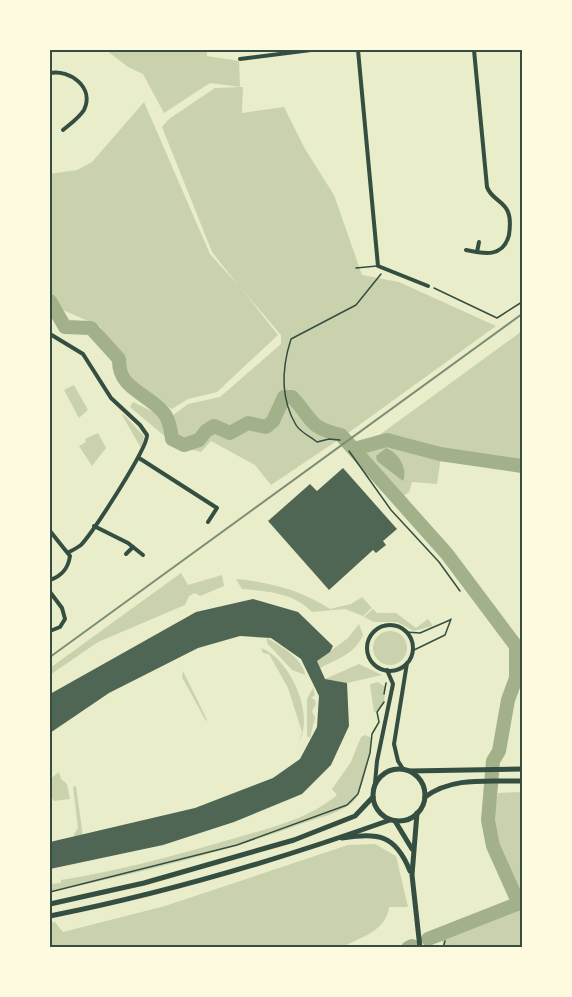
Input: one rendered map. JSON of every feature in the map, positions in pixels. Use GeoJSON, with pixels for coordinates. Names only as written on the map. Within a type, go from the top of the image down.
{"type":"FeatureCollection","features":[{"type":"Feature","properties":{"kind":"main road"},"geometry":{"type":"LineString","coordinates":[[412,850],[393,820],[378,811],[373,797],[375,783],[387,772],[522,769]]}},
{"type":"Feature","properties":{"kind":"main road"},"geometry":{"type":"LineString","coordinates":[[406,770],[421,781],[425,797]]}},
{"type":"Feature","properties":{"kind":"main road"},"geometry":{"type":"LineString","coordinates":[[420,948],[412,876],[412,850],[417,813],[425,797],[446,784],[522,782]]}},
{"type":"Feature","properties":{"kind":"main road"},"geometry":{"type":"LineString","coordinates":[[50,903],[144,883],[294,840],[355,816],[373,797]]}},
{"type":"Feature","properties":{"kind":"main road"},"geometry":{"type":"LineString","coordinates":[[50,916],[124,901],[220,876],[393,820],[403,821],[417,813]]}},
{"type":"Feature","properties":{"kind":"main road"},"geometry":{"type":"LineString","coordinates":[[338,839],[377,836],[387,839],[396,844],[412,876]]}},
{"type":"Feature","properties":{"kind":"street"},"geometry":{"type":"LineString","coordinates":[[240,59],[311,50]]}},
{"type":"Feature","properties":{"kind":"street"},"geometry":{"type":"LineString","coordinates":[[358,50],[378,266],[428,286]]}},
{"type":"Feature","properties":{"kind":"street"},"geometry":{"type":"LineString","coordinates":[[466,250],[485,254],[502,249],[506,243],[510,220],[508,210],[489,193],[487,187],[474,50]]}},
{"type":"Feature","properties":{"kind":"street"},"geometry":{"type":"LineString","coordinates":[[50,73],[60,71],[80,82],[86,100],[83,110],[63,130]]}},
{"type":"Feature","properties":{"kind":"street"},"geometry":{"type":"LineString","coordinates":[[477,252],[479,242]]}},
{"type":"Feature","properties":{"kind":"street"},"geometry":{"type":"LineString","coordinates":[[50,334],[83,354],[111,398],[144,430],[147,441],[139,458],[94,526],[81,544],[69,552],[67,567],[59,576],[50,580]]}},
{"type":"Feature","properties":{"kind":"street"},"geometry":{"type":"LineString","coordinates":[[139,458],[217,508],[208,522]]}},
{"type":"Feature","properties":{"kind":"street"},"geometry":{"type":"LineString","coordinates":[[94,526],[143,555]]}},
{"type":"Feature","properties":{"kind":"street"},"geometry":{"type":"LineString","coordinates":[[50,531],[69,552]]}},
{"type":"Feature","properties":{"kind":"street"},"geometry":{"type":"LineString","coordinates":[[126,554],[133,547]]}},
{"type":"Feature","properties":{"kind":"street"},"geometry":{"type":"LineString","coordinates":[[50,592],[65,614],[60,627],[50,631]]}},
{"type":"Feature","properties":{"kind":"street"},"geometry":{"type":"LineString","coordinates":[[406,770],[398,761],[394,744],[407,662],[412,651],[411,640],[406,632],[396,626],[384,626],[369,637],[367,651],[369,658],[380,668],[387,670],[401,667],[407,662]]}},
{"type":"Feature","properties":{"kind":"street"},"geometry":{"type":"LineString","coordinates":[[375,783],[377,761],[393,684],[387,670]]}},
{"type":"Feature","properties":{"kind":"lane"},"geometry":{"type":"LineString","coordinates":[[356,268],[378,266]]}},
{"type":"Feature","properties":{"kind":"lane"},"geometry":{"type":"LineString","coordinates":[[406,632],[420,633],[451,619],[445,635],[412,651]]}},
{"type":"Feature","properties":{"kind":"path"},"geometry":{"type":"LineString","coordinates":[[340,440],[329,439],[318,442],[296,427],[286,394],[283,370],[291,339],[356,305],[385,269]]}},
{"type":"Feature","properties":{"kind":"path"},"geometry":{"type":"LineString","coordinates":[[428,286],[496,318],[522,302]]}},
{"type":"Feature","properties":{"kind":"path"},"geometry":{"type":"LineString","coordinates":[[349,451],[391,510],[439,562],[460,591]]}},
{"type":"Feature","properties":{"kind":"path"},"geometry":{"type":"LineString","coordinates":[[50,892],[237,845],[338,811],[353,802],[370,753],[372,734],[379,722],[377,712],[384,703],[386,683]]}},
{"type":"Feature","properties":{"kind":"path"},"geometry":{"type":"LineString","coordinates":[[443,948],[445,941]]}},
{"type":"Feature","properties":{"kind":"shaded area"},"geometry":{"type":"Polygon","coordinates":[[[106,50],[207,50],[207,56],[239,61],[240,87],[210,83],[164,113],[143,74],[128,67],[106,50]]]}},
{"type":"Feature","properties":{"kind":"shaded area"},"geometry":{"type":"Polygon","coordinates":[[[243,87],[242,113],[284,107],[305,149],[334,195],[362,275],[399,282],[496,326],[344,436],[271,485],[255,465],[211,441],[201,452],[175,445],[130,407],[133,402],[168,419],[188,404],[220,397],[281,344],[281,335],[241,288],[278,335],[217,392],[188,399],[172,409],[138,387],[100,326],[58,308],[50,296],[50,174],[77,170],[92,162],[144,102],[210,254],[238,285],[212,252],[162,127],[169,119],[215,88],[243,87]]]}},
{"type":"Feature","properties":{"kind":"shaded area"},"geometry":{"type":"Polygon","coordinates":[[[522,331],[522,469],[504,464],[441,457],[437,484],[412,482],[409,492],[402,497],[365,454],[367,444],[522,331]]]}},
{"type":"Feature","properties":{"kind":"shaded area"},"geometry":{"type":"Polygon","coordinates":[[[74,385],[88,410],[79,418],[64,390],[74,385]]]}},
{"type":"Feature","properties":{"kind":"shaded area"},"geometry":{"type":"Polygon","coordinates":[[[122,415],[144,436],[141,448],[122,415]]]}},
{"type":"Feature","properties":{"kind":"shaded area"},"geometry":{"type":"Polygon","coordinates":[[[98,433],[106,448],[92,466],[79,446],[86,442],[85,439],[98,433]]]}},
{"type":"Feature","properties":{"kind":"shaded area"},"geometry":{"type":"Polygon","coordinates":[[[386,448],[391,450],[401,462],[404,471],[403,481],[377,461],[376,456],[386,448]]]}},
{"type":"Feature","properties":{"kind":"shaded area"},"geometry":{"type":"Polygon","coordinates":[[[181,573],[188,585],[222,575],[224,586],[200,596],[195,593],[189,596],[185,605],[98,642],[50,675],[50,668],[181,573]]]}},
{"type":"Feature","properties":{"kind":"shaded area"},"geometry":{"type":"Polygon","coordinates":[[[236,579],[285,588],[330,609],[351,604],[362,597],[372,608],[363,616],[345,609],[312,612],[289,597],[242,589],[236,579]]]}},
{"type":"Feature","properties":{"kind":"shaded area"},"geometry":{"type":"Polygon","coordinates":[[[373,609],[377,613],[396,613],[416,628],[428,619],[433,626],[414,631],[397,622],[374,622],[364,617],[373,609]]]}},
{"type":"Feature","properties":{"kind":"shaded area"},"geometry":{"type":"Polygon","coordinates":[[[359,624],[363,635],[360,642],[345,655],[320,668],[317,661],[348,638],[359,624]]]}},
{"type":"Feature","properties":{"kind":"shaded area"},"geometry":{"type":"Polygon","coordinates":[[[390,631],[402,636],[407,648],[402,660],[390,665],[378,660],[373,648],[378,636],[390,631]]]}},
{"type":"Feature","properties":{"kind":"shaded area"},"geometry":{"type":"Polygon","coordinates":[[[267,638],[296,658],[305,675],[292,670],[267,643],[267,638]]]}},
{"type":"Feature","properties":{"kind":"shaded area"},"geometry":{"type":"Polygon","coordinates":[[[261,648],[272,654],[281,663],[297,689],[304,717],[303,730],[299,742],[302,732],[288,688],[269,654],[263,653],[261,648]]]}},
{"type":"Feature","properties":{"kind":"shaded area"},"geometry":{"type":"Polygon","coordinates":[[[359,664],[382,675],[347,683],[325,679],[359,664]]]}},
{"type":"Feature","properties":{"kind":"shaded area"},"geometry":{"type":"Polygon","coordinates":[[[183,671],[207,720],[206,721],[182,677],[183,671]]]}},
{"type":"Feature","properties":{"kind":"shaded area"},"geometry":{"type":"Polygon","coordinates":[[[378,682],[385,687],[384,703],[374,713],[370,684],[378,682]]]}},
{"type":"Feature","properties":{"kind":"shaded area"},"geometry":{"type":"Polygon","coordinates":[[[313,688],[315,695],[311,698],[316,704],[312,711],[315,718],[310,738],[307,736],[307,699],[313,688]]]}},
{"type":"Feature","properties":{"kind":"shaded area"},"geometry":{"type":"Polygon","coordinates":[[[365,735],[372,738],[363,782],[352,803],[340,810],[208,854],[50,892],[50,884],[61,883],[61,880],[190,851],[274,827],[313,811],[337,795],[332,789],[351,762],[361,737],[365,735]]]}},
{"type":"Feature","properties":{"kind":"shaded area"},"geometry":{"type":"Polygon","coordinates":[[[59,772],[61,779],[67,784],[70,799],[54,801],[50,795],[50,779],[59,772]]]}},
{"type":"Feature","properties":{"kind":"shaded area"},"geometry":{"type":"Polygon","coordinates":[[[76,786],[83,837],[75,838],[74,834],[78,828],[73,787],[76,786]]]}},
{"type":"Feature","properties":{"kind":"shaded area"},"geometry":{"type":"Polygon","coordinates":[[[522,792],[521,892],[503,855],[495,821],[498,793],[522,792]]]}},
{"type":"Feature","properties":{"kind":"shaded area"},"geometry":{"type":"Polygon","coordinates":[[[375,844],[396,856],[408,907],[389,907],[387,915],[378,927],[342,947],[50,947],[50,923],[55,922],[63,932],[165,906],[348,845],[375,844]]]}},
{"type":"Feature","properties":{"kind":"shaded area"},"geometry":{"type":"Polygon","coordinates":[[[522,907],[522,947],[444,947],[441,938],[522,907]]]}},
{"type":"Feature","properties":{"kind":"building"},"geometry":{"type":"Polygon","coordinates":[[[343,468],[397,529],[383,541],[386,545],[376,553],[373,550],[329,590],[268,521],[310,484],[317,491],[343,468]]]}},
{"type":"Feature","properties":{"kind":"building"},"geometry":{"type":"Polygon","coordinates":[[[253,599],[298,612],[333,646],[330,652],[317,661],[325,679],[347,683],[349,726],[331,765],[302,794],[234,822],[163,845],[50,869],[50,842],[195,808],[273,778],[300,759],[317,727],[319,696],[301,659],[271,638],[240,636],[198,648],[109,693],[50,733],[50,694],[196,612],[253,599]]]}},
{"type":"Feature","properties":{"kind":"waterway"},"geometry":{"type":"LineString","coordinates":[[50,301],[65,327],[91,328],[119,359],[120,369],[128,384],[156,405],[165,415],[172,439],[184,445],[199,440],[206,431],[214,426],[230,433],[248,423],[266,427],[273,421],[284,397],[292,397],[317,426],[341,435],[447,554],[516,646],[516,678],[508,700],[499,751],[493,761],[488,820],[493,846],[519,904]]}},
{"type":"Feature","properties":{"kind":"waterway"},"geometry":{"type":"LineString","coordinates":[[354,449],[387,440],[440,454],[522,466]]}},
{"type":"Feature","properties":{"kind":"waterway"},"geometry":{"type":"LineString","coordinates":[[428,939],[522,902]]}},
{"type":"Feature","properties":{"kind":"waterway"},"geometry":{"type":"LineString","coordinates":[[408,948],[412,946]]}},
{"type":"Feature","properties":{"kind":"railway"},"geometry":{"type":"LineString","coordinates":[[50,657],[522,314]]}}]}
